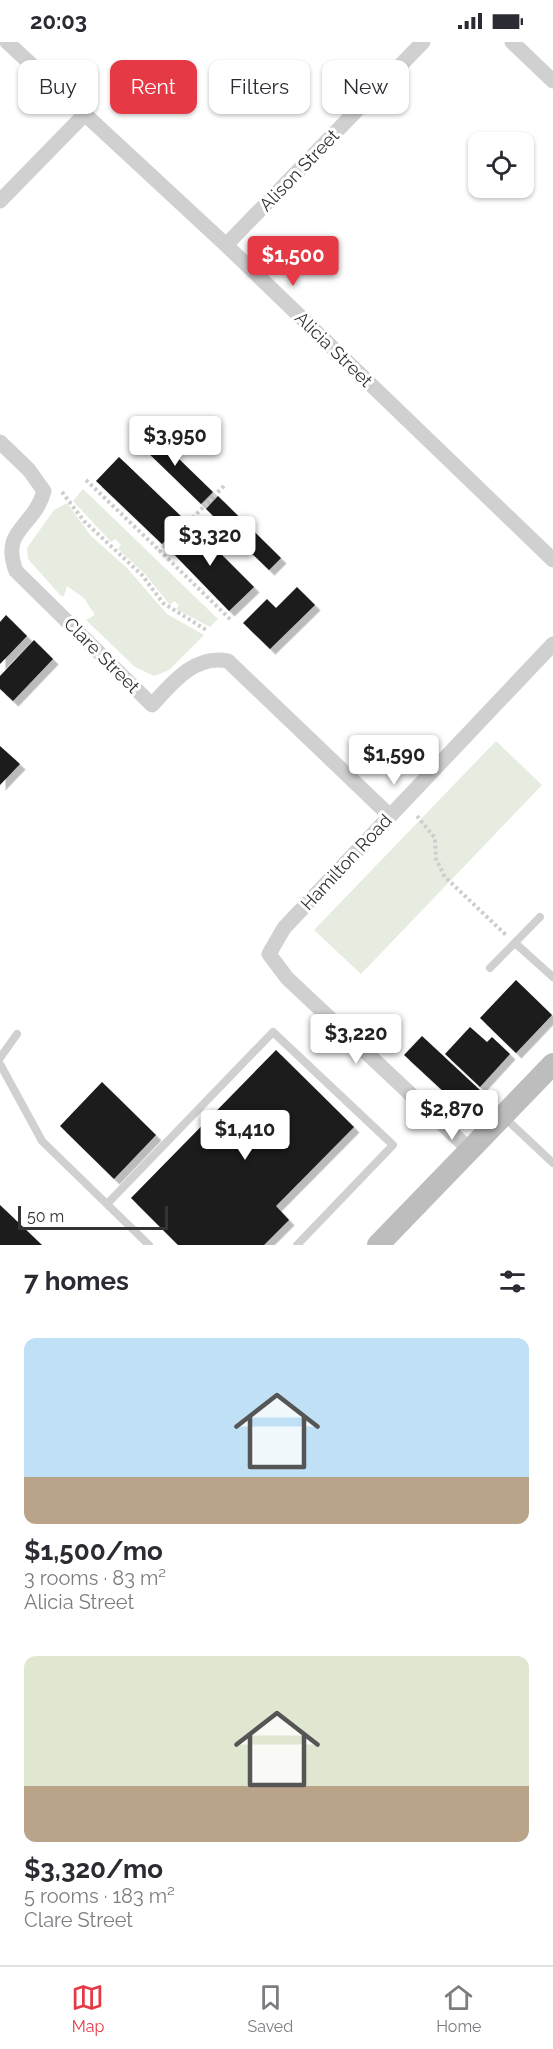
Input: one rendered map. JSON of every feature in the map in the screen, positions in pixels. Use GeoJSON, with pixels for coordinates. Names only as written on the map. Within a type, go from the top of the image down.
{"type":"FeatureCollection","features":[{"type":"Feature","properties":{"kind":"street","name":"Alicia Street"},"geometry":{"type":"LineString","coordinates":[[6,42],[226,245],[553,560]]}},
{"type":"Feature","properties":{"kind":"street","name":"Alison Street"},"geometry":{"type":"LineString","coordinates":[[226,245],[423,42]]}},
{"type":"Feature","properties":{"kind":"street"},"geometry":{"type":"LineString","coordinates":[[512,42],[553,81]]}},
{"type":"Feature","properties":{"kind":"street"},"geometry":{"type":"LineString","coordinates":[[0,201],[84,115]]}},
{"type":"Feature","properties":{"kind":"street","name":"Clare Street"},"geometry":{"type":"LineString","coordinates":[[0,442],[29,470],[44,491],[40,507],[12,538],[9,555],[16,572],[152,705],[172,683],[200,662],[215,658],[228,661],[389,814]]}},
{"type":"Feature","properties":{"kind":"street","name":"Hamilton Road"},"geometry":{"type":"LineString","coordinates":[[471,1150],[287,978],[269,954],[284,928],[389,814],[553,644]]}},
{"type":"Feature","properties":{"kind":"street"},"geometry":{"type":"LineString","coordinates":[[378,1245],[553,1064]]}},
{"type":"Feature","properties":{"kind":"lane"},"geometry":{"type":"LineString","coordinates":[[490,968],[540,917]]}},
{"type":"Feature","properties":{"kind":"lane"},"geometry":{"type":"LineString","coordinates":[[515,943],[553,977]]}},
{"type":"Feature","properties":{"kind":"lane"},"geometry":{"type":"LineString","coordinates":[[107,1204],[273,1032],[393,1145],[297,1245]]}},
{"type":"Feature","properties":{"kind":"lane"},"geometry":{"type":"LineString","coordinates":[[0,1058],[17,1034]]}},
{"type":"Feature","properties":{"kind":"lane"},"geometry":{"type":"LineString","coordinates":[[0,1064],[42,1141],[149,1245]]}},
{"type":"Feature","properties":{"kind":"lane"},"geometry":{"type":"LineString","coordinates":[[503,1116],[553,1163]]}},
{"type":"Feature","properties":{"kind":"path"},"geometry":{"type":"LineString","coordinates":[[86,480],[232,621]]}},
{"type":"Feature","properties":{"kind":"path"},"geometry":{"type":"LineString","coordinates":[[160,551],[224,486]]}},
{"type":"Feature","properties":{"kind":"path"},"geometry":{"type":"LineString","coordinates":[[61,491],[84,521],[142,575],[163,603],[208,631]]}},
{"type":"Feature","properties":{"kind":"path"},"geometry":{"type":"LineString","coordinates":[[417,816],[435,838],[436,859],[445,877],[515,943]]}},
{"type":"Feature","properties":{"kind":"shaded area"},"geometry":{"type":"Polygon","coordinates":[[[83,489],[218,619],[210,627],[176,609],[179,605],[174,601],[170,605],[145,574],[118,549],[121,545],[115,539],[111,542],[73,501],[83,489]]]}},
{"type":"Feature","properties":{"kind":"shaded area"},"geometry":{"type":"Polygon","coordinates":[[[67,503],[91,536],[127,568],[167,614],[204,635],[169,670],[154,676],[135,667],[86,620],[95,615],[84,598],[67,586],[64,596],[61,596],[28,559],[27,548],[54,510],[67,503]]]}},
{"type":"Feature","properties":{"kind":"shaded area"},"geometry":{"type":"Polygon","coordinates":[[[496,741],[542,785],[361,974],[314,930],[496,741]]]}},
{"type":"Feature","properties":{"kind":"building"},"geometry":{"type":"Polygon","coordinates":[[[148,429],[213,492],[201,504],[137,442],[148,429]]]}},
{"type":"Feature","properties":{"kind":"building"},"geometry":{"type":"Polygon","coordinates":[[[119,457],[185,520],[162,544],[96,481],[119,457]]]}},
{"type":"Feature","properties":{"kind":"building"},"geometry":{"type":"Polygon","coordinates":[[[218,496],[281,558],[269,570],[206,509],[218,496]]]}},
{"type":"Feature","properties":{"kind":"building"},"geometry":{"type":"Polygon","coordinates":[[[190,523],[254,587],[229,611],[166,546],[190,523]]]}},
{"type":"Feature","properties":{"kind":"building"},"geometry":{"type":"Polygon","coordinates":[[[297,587],[315,605],[270,649],[243,623],[267,599],[276,608],[297,587]]]}},
{"type":"Feature","properties":{"kind":"building"},"geometry":{"type":"Polygon","coordinates":[[[6,615],[27,636],[0,664],[0,622],[6,615]]]}},
{"type":"Feature","properties":{"kind":"building"},"geometry":{"type":"Polygon","coordinates":[[[34,640],[53,659],[13,701],[0,689],[0,676],[34,640]]]}},
{"type":"Feature","properties":{"kind":"building"},"geometry":{"type":"Polygon","coordinates":[[[0,746],[20,764],[0,785],[0,746]]]}},
{"type":"Feature","properties":{"kind":"building"},"geometry":{"type":"Polygon","coordinates":[[[516,980],[552,1015],[516,1053],[480,1018],[516,980]]]}},
{"type":"Feature","properties":{"kind":"building"},"geometry":{"type":"Polygon","coordinates":[[[470,1027],[487,1042],[492,1037],[510,1054],[480,1087],[445,1054],[470,1027]]]}},
{"type":"Feature","properties":{"kind":"building"},"geometry":{"type":"Polygon","coordinates":[[[422,1036],[481,1091],[470,1104],[459,1106],[404,1055],[422,1036]]]}},
{"type":"Feature","properties":{"kind":"building"},"geometry":{"type":"Polygon","coordinates":[[[276,1050],[354,1127],[276,1206],[289,1220],[264,1245],[178,1245],[131,1198],[276,1050]]]}},
{"type":"Feature","properties":{"kind":"building"},"geometry":{"type":"Polygon","coordinates":[[[102,1082],[156,1135],[114,1179],[60,1126],[102,1082]]]}},
{"type":"Feature","properties":{"kind":"building"},"geometry":{"type":"Polygon","coordinates":[[[0,1205],[42,1245],[0,1245],[0,1205]]]}}]}
